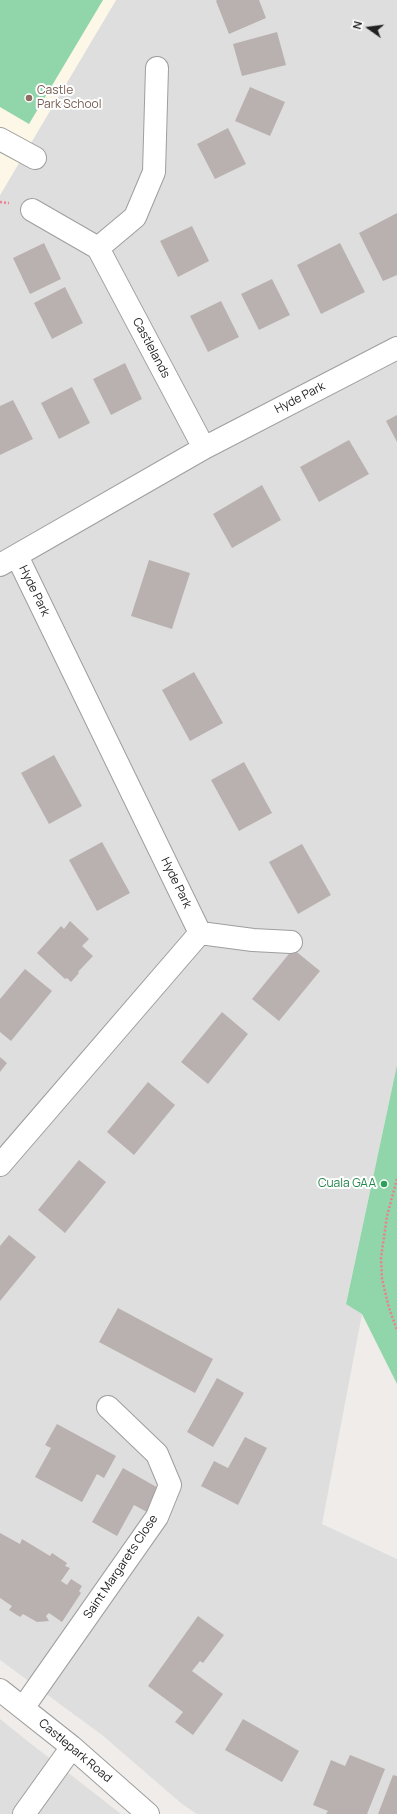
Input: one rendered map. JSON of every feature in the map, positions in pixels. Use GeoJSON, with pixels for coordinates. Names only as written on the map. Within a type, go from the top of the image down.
{"type":"FeatureCollection","features":[{"type":"Feature","properties":{"kind":"street"},"geometry":{"type":"LineString","coordinates":[[32,210],[98,248],[135,216],[154,172],[156,68]]}},
{"type":"Feature","properties":{"kind":"street"},"geometry":{"type":"LineString","coordinates":[[0,139],[35,158]]}},
{"type":"Feature","properties":{"kind":"street","name":"Castlelands"},"geometry":{"type":"LineString","coordinates":[[98,248],[204,448]]}},
{"type":"Feature","properties":{"kind":"street","name":"Hyde Park"},"geometry":{"type":"LineString","coordinates":[[200,933],[8,561],[204,448],[397,348]]}},
{"type":"Feature","properties":{"kind":"street"},"geometry":{"type":"LineString","coordinates":[[0,1165],[200,933],[252,940],[291,942]]}},
{"type":"Feature","properties":{"kind":"street","name":"Saint Margarets Close"},"geometry":{"type":"LineString","coordinates":[[23,1708],[157,1517],[170,1485],[157,1454],[108,1407]]}},
{"type":"Feature","properties":{"kind":"street","name":"Castlepark Road"},"geometry":{"type":"LineString","coordinates":[[0,1690],[72,1747],[148,1814]]}},
{"type":"Feature","properties":{"kind":"street"},"geometry":{"type":"LineString","coordinates":[[24,1814],[72,1747]]}},
{"type":"Feature","properties":{"kind":"path"},"geometry":{"type":"LineString","coordinates":[[397,1179],[387,1216],[382,1258],[382,1279],[389,1308],[397,1330]]}},
{"type":"Feature","properties":{"kind":"shaded area","name":"Castle Park School"},"geometry":{"type":"Polygon","coordinates":[[[0,0],[116,0],[0,195],[0,0]]]}},
{"type":"Feature","properties":{"kind":"shaded area"},"geometry":{"type":"Polygon","coordinates":[[[116,0],[397,0],[397,1065],[346,1303],[362,1314],[322,1524],[397,1559],[397,1814],[197,1814],[182,1804],[102,1735],[0,1660],[0,195],[116,0]]]}},
{"type":"Feature","properties":{"kind":"shaded area"},"geometry":{"type":"Polygon","coordinates":[[[0,1719],[30,1743],[121,1814],[0,1814],[0,1719]]]}},
{"type":"Feature","properties":{"kind":"green space","name":"Castle Park School"},"geometry":{"type":"Polygon","coordinates":[[[0,0],[103,0],[29,124],[0,107],[0,0]]]}},
{"type":"Feature","properties":{"kind":"green space","name":"Cuala GAA"},"geometry":{"type":"Polygon","coordinates":[[[397,1065],[397,1384],[362,1314],[346,1304],[397,1065]]]}},
{"type":"Feature","properties":{"kind":"building"},"geometry":{"type":"Polygon","coordinates":[[[259,0],[266,18],[229,34],[216,1],[259,0]]]}},
{"type":"Feature","properties":{"kind":"building"},"geometry":{"type":"Polygon","coordinates":[[[277,32],[286,65],[242,76],[233,44],[277,32]]]}},
{"type":"Feature","properties":{"kind":"building"},"geometry":{"type":"Polygon","coordinates":[[[250,87],[285,102],[270,136],[235,121],[250,87]]]}},
{"type":"Feature","properties":{"kind":"building"},"geometry":{"type":"Polygon","coordinates":[[[228,128],[246,164],[215,179],[197,144],[228,128]]]}},
{"type":"Feature","properties":{"kind":"building"},"geometry":{"type":"Polygon","coordinates":[[[397,213],[397,275],[383,281],[359,233],[397,213]]]}},
{"type":"Feature","properties":{"kind":"building"},"geometry":{"type":"Polygon","coordinates":[[[192,226],[209,261],[178,277],[160,241],[192,226]]]}},
{"type":"Feature","properties":{"kind":"building"},"geometry":{"type":"Polygon","coordinates":[[[44,243],[61,279],[30,294],[13,258],[44,243]]]}},
{"type":"Feature","properties":{"kind":"building"},"geometry":{"type":"Polygon","coordinates":[[[340,243],[365,292],[321,314],[297,265],[340,243]]]}},
{"type":"Feature","properties":{"kind":"building"},"geometry":{"type":"Polygon","coordinates":[[[272,279],[290,315],[259,330],[241,294],[272,279]]]}},
{"type":"Feature","properties":{"kind":"building"},"geometry":{"type":"Polygon","coordinates":[[[65,287],[83,323],[52,339],[34,303],[65,287]]]}},
{"type":"Feature","properties":{"kind":"building"},"geometry":{"type":"Polygon","coordinates":[[[221,301],[239,337],[208,352],[190,316],[221,301]]]}},
{"type":"Feature","properties":{"kind":"building"},"geometry":{"type":"Polygon","coordinates":[[[125,363],[142,399],[111,415],[93,379],[125,363]]]}},
{"type":"Feature","properties":{"kind":"building"},"geometry":{"type":"Polygon","coordinates":[[[72,387],[90,423],[59,439],[41,403],[72,387]]]}},
{"type":"Feature","properties":{"kind":"building"},"geometry":{"type":"Polygon","coordinates":[[[13,400],[33,439],[0,455],[0,406],[13,400]]]}},
{"type":"Feature","properties":{"kind":"building"},"geometry":{"type":"Polygon","coordinates":[[[397,415],[397,442],[386,421],[397,415]]]}},
{"type":"Feature","properties":{"kind":"building"},"geometry":{"type":"Polygon","coordinates":[[[349,440],[369,474],[319,502],[300,467],[349,440]]]}},
{"type":"Feature","properties":{"kind":"building"},"geometry":{"type":"Polygon","coordinates":[[[262,485],[281,520],[232,548],[213,514],[262,485]]]}},
{"type":"Feature","properties":{"kind":"building"},"geometry":{"type":"Polygon","coordinates":[[[149,560],[190,573],[172,629],[131,616],[149,560]]]}},
{"type":"Feature","properties":{"kind":"building"},"geometry":{"type":"Polygon","coordinates":[[[194,672],[223,723],[190,741],[162,690],[194,672]]]}},
{"type":"Feature","properties":{"kind":"building"},"geometry":{"type":"Polygon","coordinates":[[[54,755],[82,806],[49,824],[21,773],[54,755]]]}},
{"type":"Feature","properties":{"kind":"building"},"geometry":{"type":"Polygon","coordinates":[[[244,762],[272,813],[239,831],[211,780],[244,762]]]}},
{"type":"Feature","properties":{"kind":"building"},"geometry":{"type":"Polygon","coordinates":[[[102,842],[130,893],[97,911],[69,860],[102,842]]]}},
{"type":"Feature","properties":{"kind":"building"},"geometry":{"type":"Polygon","coordinates":[[[302,844],[331,895],[298,914],[269,862],[302,844]]]}},
{"type":"Feature","properties":{"kind":"building"},"geometry":{"type":"Polygon","coordinates":[[[70,921],[89,939],[82,946],[93,956],[71,982],[67,978],[65,979],[37,953],[61,926],[64,929],[70,921]]]}},
{"type":"Feature","properties":{"kind":"building"},"geometry":{"type":"Polygon","coordinates":[[[293,949],[320,971],[279,1021],[252,999],[293,949]]]}},
{"type":"Feature","properties":{"kind":"building"},"geometry":{"type":"Polygon","coordinates":[[[25,969],[52,991],[11,1041],[0,1032],[0,999],[25,969]]]}},
{"type":"Feature","properties":{"kind":"building"},"geometry":{"type":"Polygon","coordinates":[[[222,1012],[248,1034],[208,1084],[181,1062],[222,1012]]]}},
{"type":"Feature","properties":{"kind":"building"},"geometry":{"type":"Polygon","coordinates":[[[0,1057],[7,1063],[0,1072],[0,1057]]]}},
{"type":"Feature","properties":{"kind":"building"},"geometry":{"type":"Polygon","coordinates":[[[148,1082],[175,1105],[134,1155],[107,1132],[148,1082]]]}},
{"type":"Feature","properties":{"kind":"building"},"geometry":{"type":"Polygon","coordinates":[[[79,1160],[106,1182],[65,1233],[38,1210],[79,1160]]]}},
{"type":"Feature","properties":{"kind":"building"},"geometry":{"type":"Polygon","coordinates":[[[9,1235],[36,1257],[0,1301],[0,1246],[9,1235]]]}},
{"type":"Feature","properties":{"kind":"building"},"geometry":{"type":"Polygon","coordinates":[[[118,1308],[213,1359],[195,1393],[99,1342],[118,1308]]]}},
{"type":"Feature","properties":{"kind":"building"},"geometry":{"type":"Polygon","coordinates":[[[217,1378],[244,1393],[213,1447],[187,1432],[217,1378]]]}},
{"type":"Feature","properties":{"kind":"building"},"geometry":{"type":"Polygon","coordinates":[[[57,1424],[116,1456],[104,1478],[97,1474],[82,1502],[35,1477],[51,1448],[45,1445],[57,1424]]]}},
{"type":"Feature","properties":{"kind":"building"},"geometry":{"type":"Polygon","coordinates":[[[245,1437],[267,1448],[238,1505],[201,1486],[214,1461],[228,1468],[245,1437]]]}},
{"type":"Feature","properties":{"kind":"building"},"geometry":{"type":"Polygon","coordinates":[[[123,1468],[160,1489],[147,1512],[134,1505],[117,1536],[92,1522],[123,1468]]]}},
{"type":"Feature","properties":{"kind":"building"},"geometry":{"type":"Polygon","coordinates":[[[0,1533],[20,1544],[22,1539],[50,1556],[52,1553],[67,1563],[65,1566],[70,1568],[61,1581],[67,1585],[71,1579],[82,1586],[79,1591],[81,1593],[62,1622],[49,1613],[46,1616],[49,1621],[37,1622],[23,1614],[20,1617],[9,1610],[12,1606],[0,1598],[0,1533]]]}},
{"type":"Feature","properties":{"kind":"building"},"geometry":{"type":"Polygon","coordinates":[[[198,1616],[224,1635],[203,1663],[200,1661],[192,1671],[223,1694],[193,1735],[175,1722],[183,1712],[148,1686],[198,1616]]]}},
{"type":"Feature","properties":{"kind":"building"},"geometry":{"type":"Polygon","coordinates":[[[243,1719],[299,1751],[282,1782],[225,1750],[243,1719]]]}},
{"type":"Feature","properties":{"kind":"building"},"geometry":{"type":"Polygon","coordinates":[[[350,1755],[385,1769],[367,1814],[326,1814],[328,1811],[313,1805],[331,1760],[345,1766],[350,1755]]]}},
{"type":"Feature","properties":{"kind":"building"},"geometry":{"type":"Polygon","coordinates":[[[393,1775],[397,1776],[397,1814],[378,1814],[393,1775]]]}},
{"type":"Feature","properties":{"kind":"place","name":"Castle Park School"},"geometry":{"type":"Point","coordinates":[29,98]}},
{"type":"Feature","properties":{"kind":"place","name":"Cuala GAA"},"geometry":{"type":"Point","coordinates":[384,1184]}}]}
